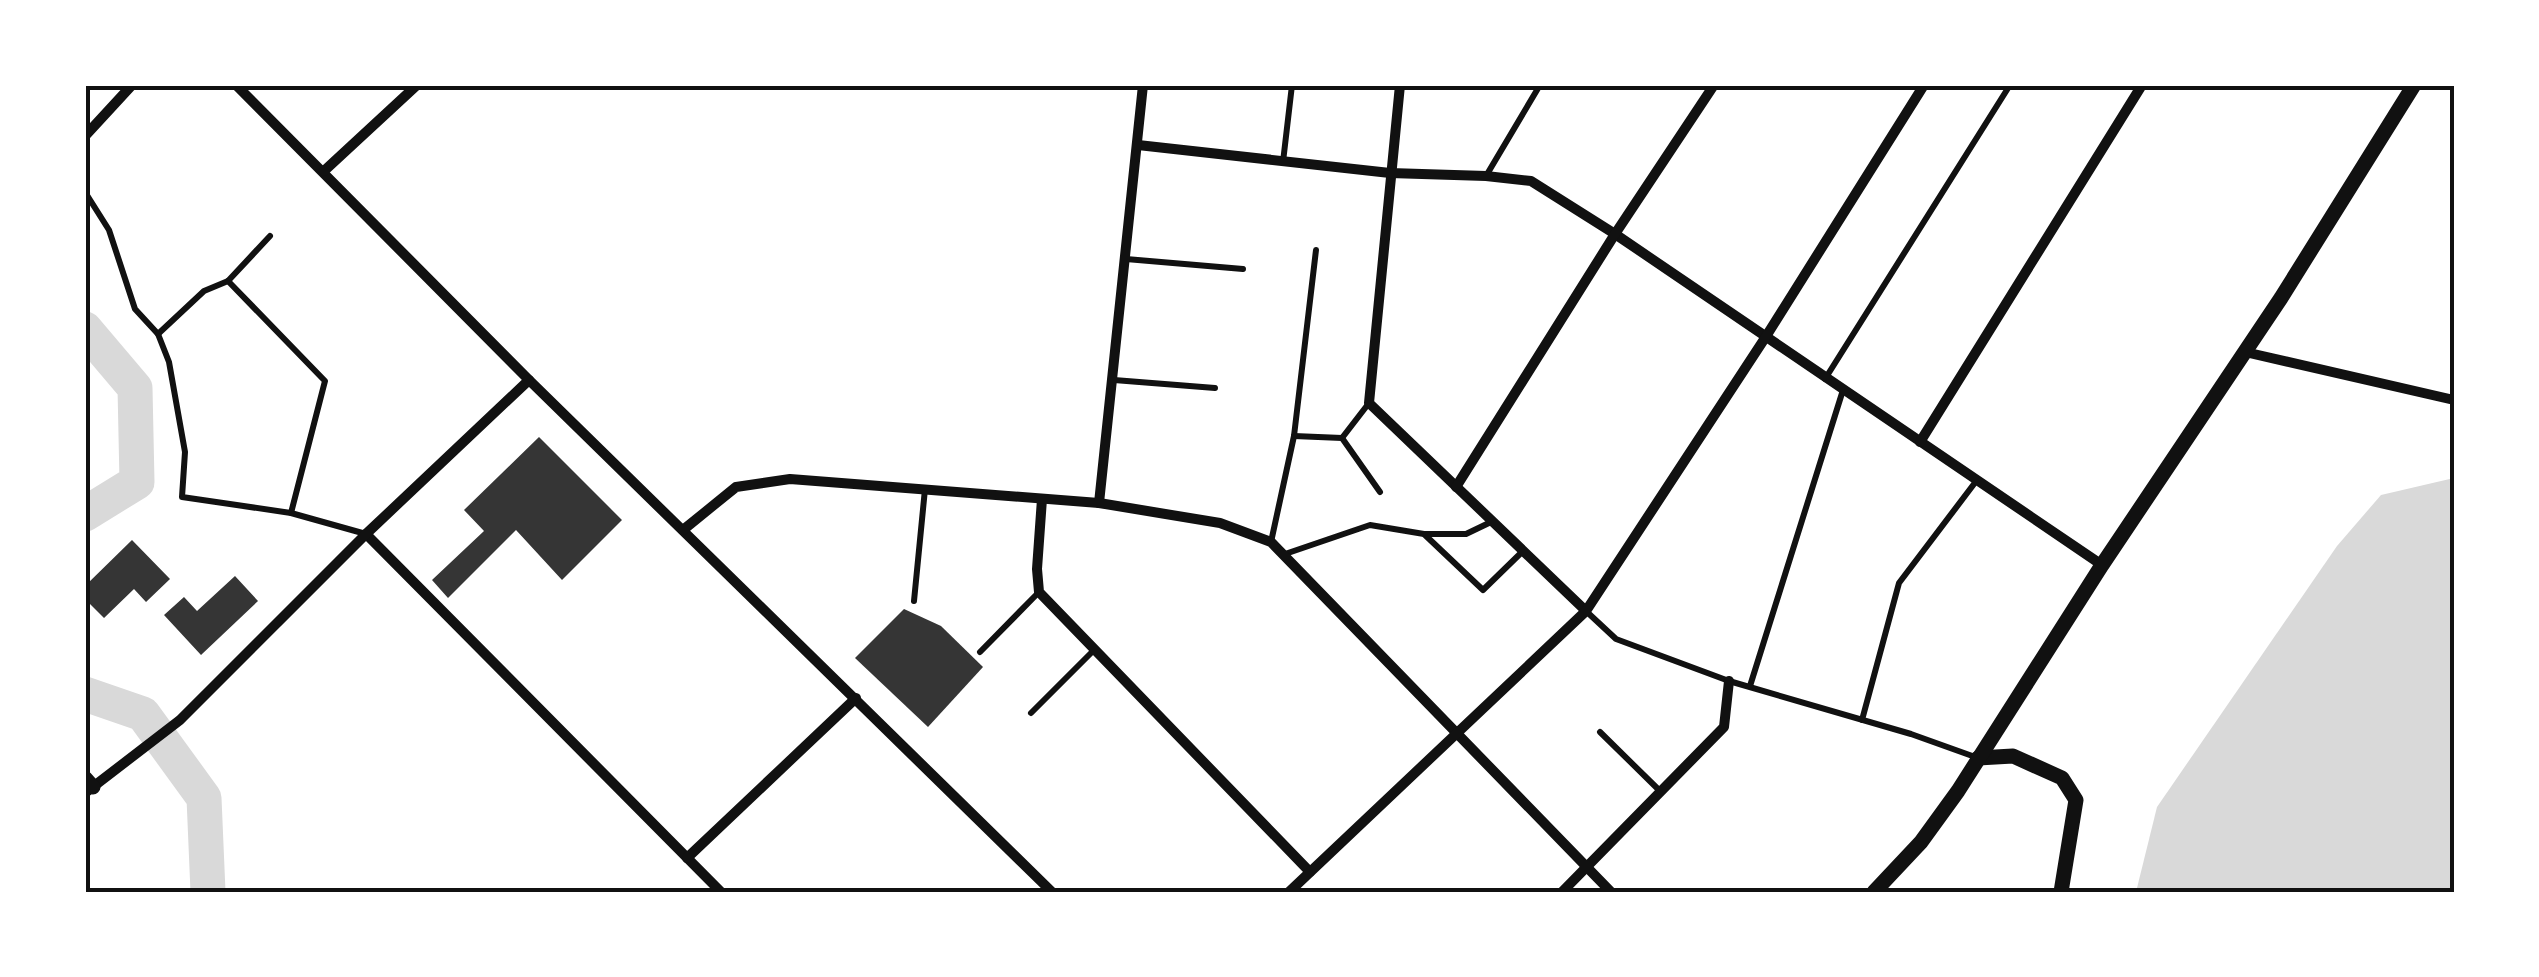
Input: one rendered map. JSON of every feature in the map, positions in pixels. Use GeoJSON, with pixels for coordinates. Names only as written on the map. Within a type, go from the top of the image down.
{"type":"FeatureCollection","features":[{"type":"Feature","properties":{"kind":"street"},"geometry":{"type":"LineString","coordinates":[[85,136],[132,85]]}},
{"type":"Feature","properties":{"kind":"street"},"geometry":{"type":"LineString","coordinates":[[236,85],[529,380],[1052,892]]}},
{"type":"Feature","properties":{"kind":"street"},"geometry":{"type":"LineString","coordinates":[[324,171],[417,85]]}},
{"type":"Feature","properties":{"kind":"street"},"geometry":{"type":"LineString","coordinates":[[1099,503],[1143,85]]}},
{"type":"Feature","properties":{"kind":"street"},"geometry":{"type":"LineString","coordinates":[[1400,85],[1369,402],[1586,611]]}},
{"type":"Feature","properties":{"kind":"street"},"geometry":{"type":"LineString","coordinates":[[1456,487],[1714,85]]}},
{"type":"Feature","properties":{"kind":"street"},"geometry":{"type":"LineString","coordinates":[[1290,892],[1586,611],[1765,338],[1924,85]]}},
{"type":"Feature","properties":{"kind":"street"},"geometry":{"type":"LineString","coordinates":[[1920,442],[2142,85]]}},
{"type":"Feature","properties":{"kind":"street"},"geometry":{"type":"LineString","coordinates":[[1874,892],[1920,842],[1978,758],[2245,352],[2414,85]]}},
{"type":"Feature","properties":{"kind":"street"},"geometry":{"type":"LineString","coordinates":[[1138,144],[1283,162],[1531,181],[2102,565]]}},
{"type":"Feature","properties":{"kind":"street"},"geometry":{"type":"LineString","coordinates":[[2245,352],[2454,400]]}},
{"type":"Feature","properties":{"kind":"street"},"geometry":{"type":"LineString","coordinates":[[88,786],[180,720],[366,534],[529,380]]}},
{"type":"Feature","properties":{"kind":"street"},"geometry":{"type":"LineString","coordinates":[[683,530],[736,487],[790,479],[1099,503],[1220,523],[1271,542],[1612,892]]}},
{"type":"Feature","properties":{"kind":"street"},"geometry":{"type":"LineString","coordinates":[[1042,499],[1036,569],[1039,592],[1310,872]]}},
{"type":"Feature","properties":{"kind":"street"},"geometry":{"type":"LineString","coordinates":[[366,534],[721,892]]}},
{"type":"Feature","properties":{"kind":"street"},"geometry":{"type":"LineString","coordinates":[[1562,892],[1724,727],[1729,681]]}},
{"type":"Feature","properties":{"kind":"street"},"geometry":{"type":"LineString","coordinates":[[688,858],[856,698]]}},
{"type":"Feature","properties":{"kind":"street"},"geometry":{"type":"LineString","coordinates":[[1978,758],[2013,756],[2062,778],[2076,800],[2061,892]]}},
{"type":"Feature","properties":{"kind":"lane"},"geometry":{"type":"LineString","coordinates":[[1283,162],[1292,85]]}},
{"type":"Feature","properties":{"kind":"lane"},"geometry":{"type":"LineString","coordinates":[[1486,176],[1540,85]]}},
{"type":"Feature","properties":{"kind":"lane"},"geometry":{"type":"LineString","coordinates":[[1825,378],[2010,85]]}},
{"type":"Feature","properties":{"kind":"lane"},"geometry":{"type":"LineString","coordinates":[[85,192],[110,230],[135,308],[158,334],[169,362],[185,452],[182,496],[292,513],[366,534]]}},
{"type":"Feature","properties":{"kind":"lane"},"geometry":{"type":"LineString","coordinates":[[158,334],[204,291],[228,280],[270,236]]}},
{"type":"Feature","properties":{"kind":"lane"},"geometry":{"type":"LineString","coordinates":[[1271,542],[1294,436],[1316,250]]}},
{"type":"Feature","properties":{"kind":"lane"},"geometry":{"type":"LineString","coordinates":[[1126,259],[1244,269]]}},
{"type":"Feature","properties":{"kind":"lane"},"geometry":{"type":"LineString","coordinates":[[228,280],[325,381],[292,513]]}},
{"type":"Feature","properties":{"kind":"lane"},"geometry":{"type":"LineString","coordinates":[[1114,380],[1215,388]]}},
{"type":"Feature","properties":{"kind":"lane"},"geometry":{"type":"LineString","coordinates":[[1750,686],[1843,390]]}},
{"type":"Feature","properties":{"kind":"lane"},"geometry":{"type":"LineString","coordinates":[[1342,438],[1369,402]]}},
{"type":"Feature","properties":{"kind":"lane"},"geometry":{"type":"LineString","coordinates":[[1294,436],[1342,438]]}},
{"type":"Feature","properties":{"kind":"lane"},"geometry":{"type":"LineString","coordinates":[[1342,438],[1380,492]]}},
{"type":"Feature","properties":{"kind":"lane"},"geometry":{"type":"LineString","coordinates":[[1862,720],[1899,583],[1977,480]]}},
{"type":"Feature","properties":{"kind":"lane"},"geometry":{"type":"LineString","coordinates":[[914,601],[925,487]]}},
{"type":"Feature","properties":{"kind":"lane"},"geometry":{"type":"LineString","coordinates":[[1285,554],[1370,525],[1424,534],[1466,534],[1492,521]]}},
{"type":"Feature","properties":{"kind":"lane"},"geometry":{"type":"LineString","coordinates":[[1424,534],[1483,590],[1523,551]]}},
{"type":"Feature","properties":{"kind":"lane"},"geometry":{"type":"LineString","coordinates":[[980,652],[1039,592]]}},
{"type":"Feature","properties":{"kind":"lane"},"geometry":{"type":"LineString","coordinates":[[1586,611],[1616,639],[1729,681],[1978,758]]}},
{"type":"Feature","properties":{"kind":"lane"},"geometry":{"type":"LineString","coordinates":[[1032,713],[1096,648]]}},
{"type":"Feature","properties":{"kind":"lane"},"geometry":{"type":"LineString","coordinates":[[1600,732],[1661,792]]}},
{"type":"Feature","properties":{"kind":"shaded area"},"geometry":{"type":"Polygon","coordinates":[[[2454,478],[2454,892],[2136,892],[2157,807],[2337,546],[2381,495],[2454,478]]]}},
{"type":"Feature","properties":{"kind":"building"},"geometry":{"type":"Polygon","coordinates":[[[539,437],[622,520],[562,580],[516,530],[448,598],[432,580],[484,531],[464,510],[539,437]]]}},
{"type":"Feature","properties":{"kind":"building"},"geometry":{"type":"Polygon","coordinates":[[[132,540],[170,579],[146,602],[134,589],[104,618],[85,599],[85,586],[132,540]]]}},
{"type":"Feature","properties":{"kind":"building"},"geometry":{"type":"Polygon","coordinates":[[[235,576],[258,601],[201,655],[164,615],[184,597],[197,611],[235,576]]]}},
{"type":"Feature","properties":{"kind":"building"},"geometry":{"type":"Polygon","coordinates":[[[904,609],[941,626],[983,667],[928,727],[855,658],[904,609]]]}},
{"type":"Feature","properties":{"kind":"waterway"},"geometry":{"type":"LineString","coordinates":[[85,329],[135,388],[137,482],[85,514]]}},
{"type":"Feature","properties":{"kind":"waterway"},"geometry":{"type":"LineString","coordinates":[[85,694],[143,714],[204,798],[208,892]]}}]}
